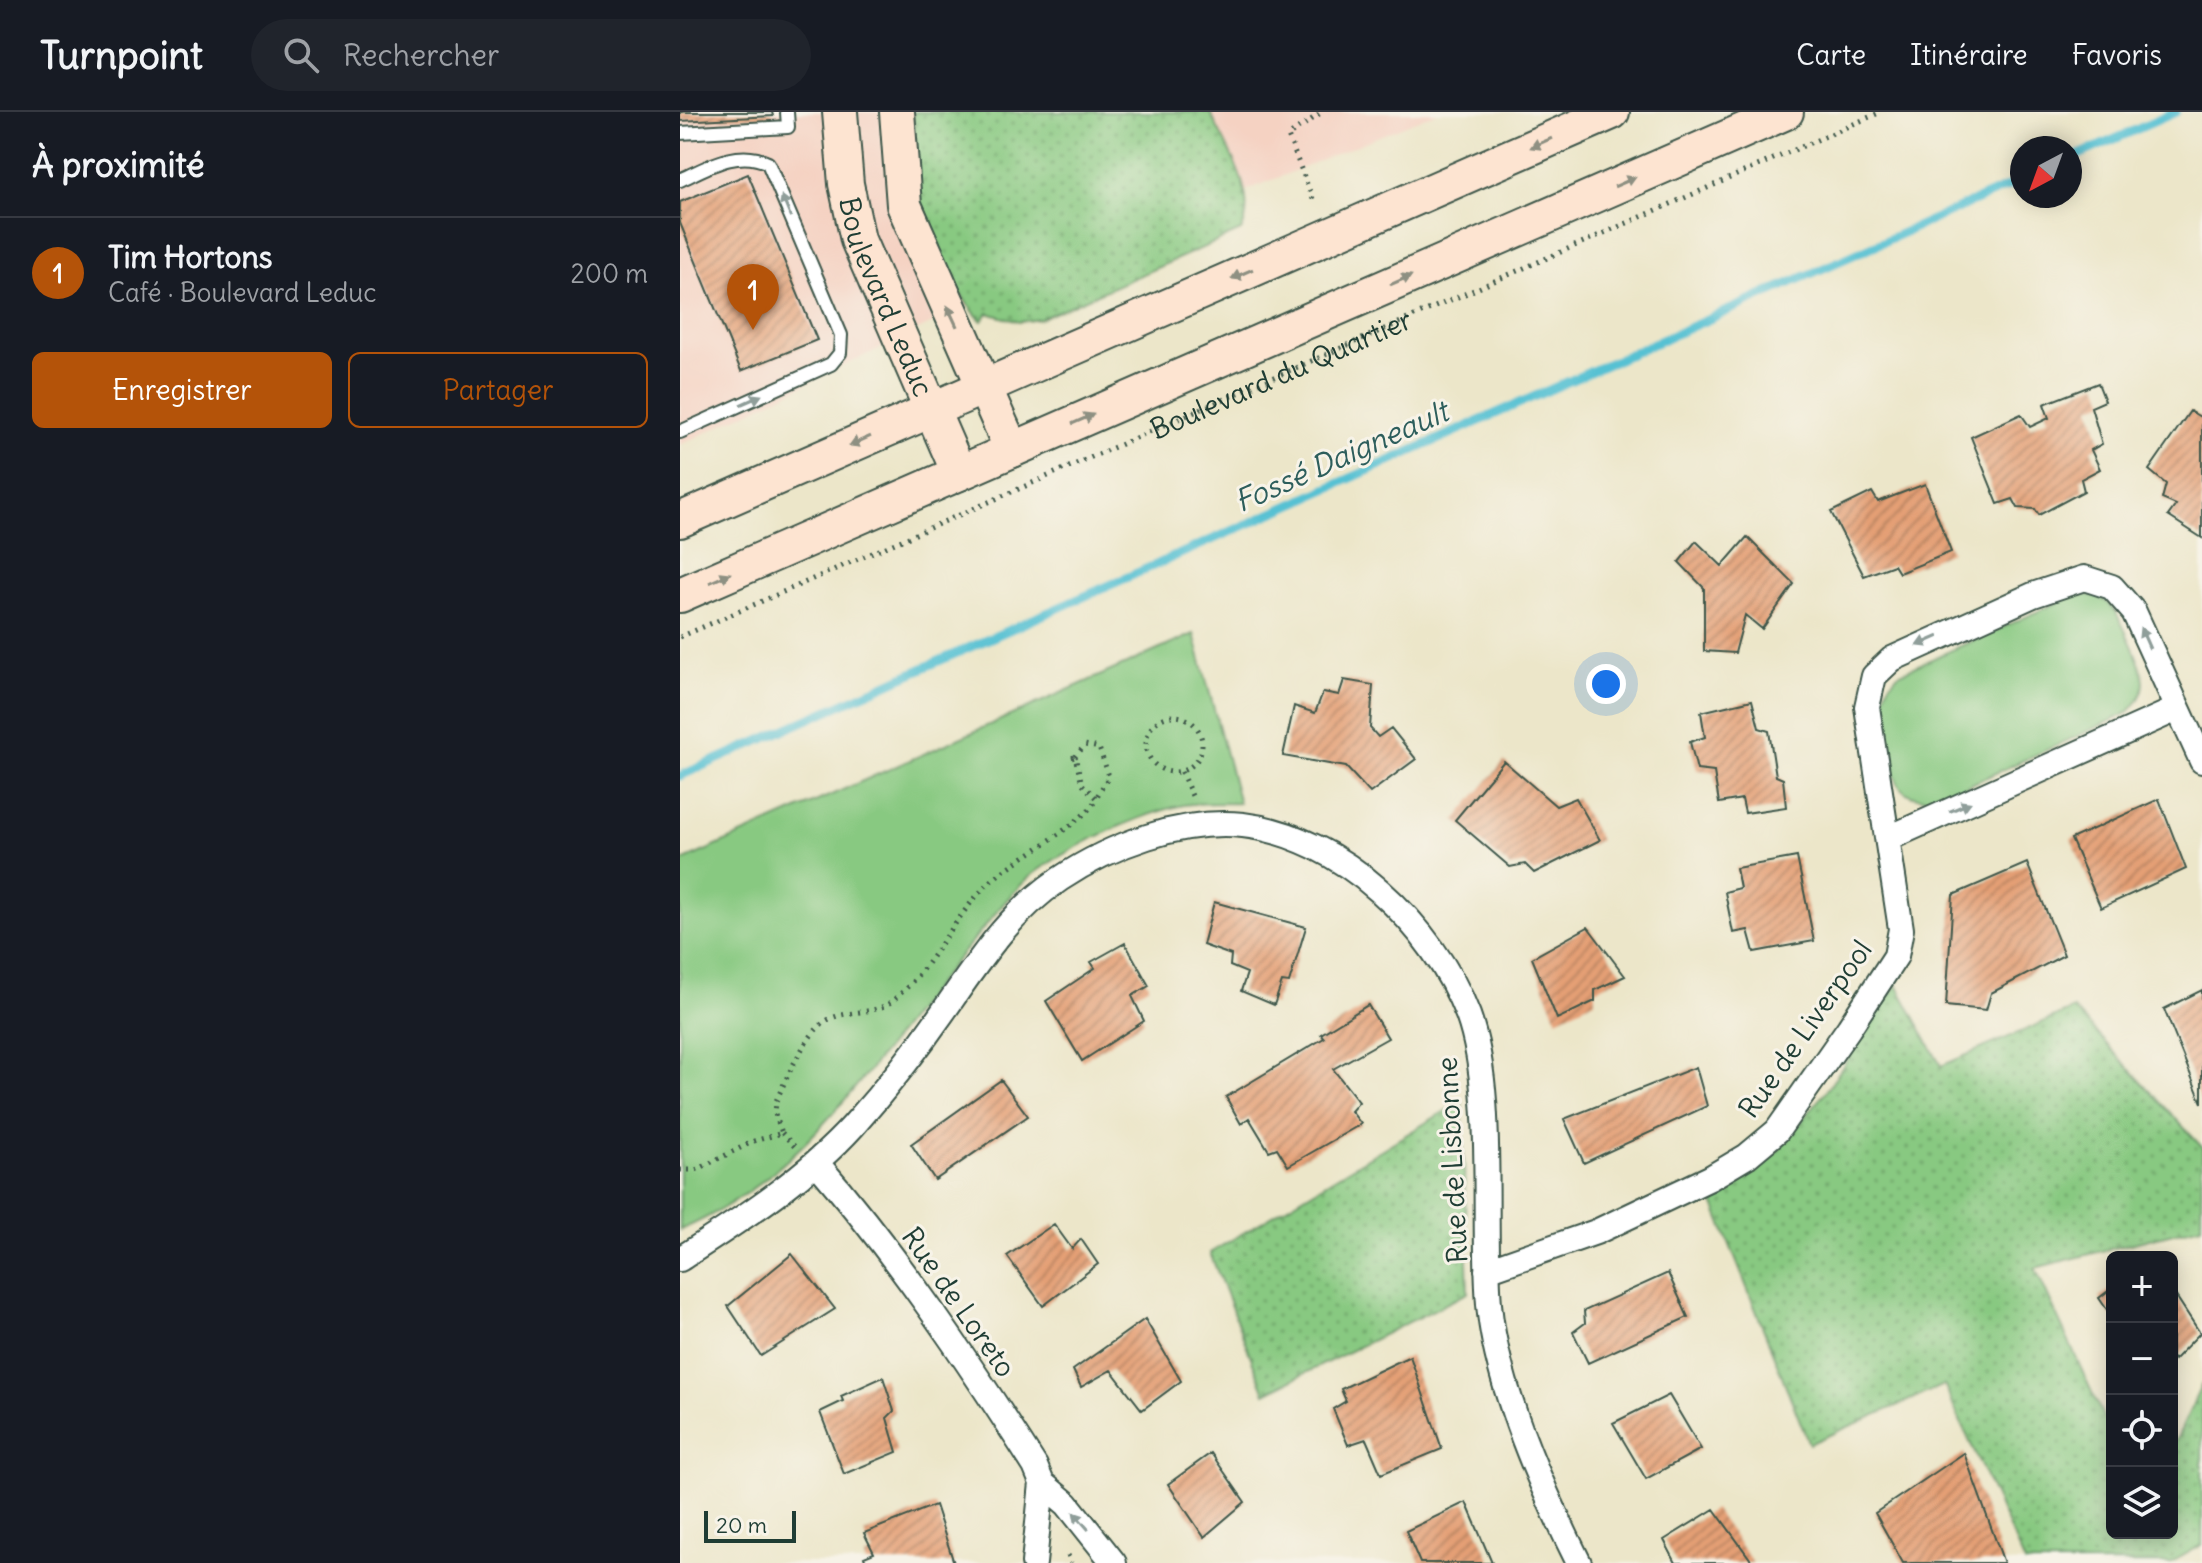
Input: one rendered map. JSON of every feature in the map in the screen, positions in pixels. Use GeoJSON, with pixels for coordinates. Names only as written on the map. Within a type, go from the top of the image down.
{"type":"FeatureCollection","features":[{"type":"Feature","properties":{"kind":"main road","name":"Boulevard Leduc"},"geometry":{"type":"LineString","coordinates":[[840,112],[846,184],[858,240],[959,473]]}},
{"type":"Feature","properties":{"kind":"main road","name":"Boulevard Leduc"},"geometry":{"type":"LineString","coordinates":[[897,112],[904,205],[1012,450]]}},
{"type":"Feature","properties":{"kind":"main road"},"geometry":{"type":"LineString","coordinates":[[680,520],[1612,112]]}},
{"type":"Feature","properties":{"kind":"main road","name":"Boulevard du Quartier"},"geometry":{"type":"LineString","coordinates":[[680,595],[1786,112]]}},
{"type":"Feature","properties":{"kind":"street","name":"Rue de Liverpool"},"geometry":{"type":"LineString","coordinates":[[1487,1270],[1596,1232],[1710,1178],[1747,1156],[1777,1131],[1896,956],[1901,929],[1867,707],[1874,676],[1892,659],[2033,595],[2084,578],[2112,587],[2134,612],[2202,761]]}},
{"type":"Feature","properties":{"kind":"street"},"geometry":{"type":"LineString","coordinates":[[1889,838],[2177,709]]}},
{"type":"Feature","properties":{"kind":"street","name":"Rue de Lisbonne"},"geometry":{"type":"LineString","coordinates":[[680,1259],[877,1097],[940,1016],[996,935],[1045,890],[1088,862],[1141,839],[1174,830],[1242,825],[1278,833],[1358,874],[1401,909],[1441,962],[1467,1014],[1476,1045],[1482,1091],[1490,1309],[1503,1369],[1543,1491],[1579,1563]]}},
{"type":"Feature","properties":{"kind":"street","name":"Rue de Loreto"},"geometry":{"type":"LineString","coordinates":[[807,1157],[857,1210],[938,1321],[1030,1458],[1042,1483],[1067,1504],[1114,1563]]}},
{"type":"Feature","properties":{"kind":"street"},"geometry":{"type":"LineString","coordinates":[[1034,1563],[1042,1483]]}},
{"type":"Feature","properties":{"kind":"lane"},"geometry":{"type":"LineString","coordinates":[[680,133],[788,127],[787,112]]}},
{"type":"Feature","properties":{"kind":"lane"},"geometry":{"type":"LineString","coordinates":[[680,180],[735,157],[754,156],[768,163],[841,335],[840,353],[831,364],[680,432]]}},
{"type":"Feature","properties":{"kind":"path"},"geometry":{"type":"LineString","coordinates":[[1313,199],[1288,136],[1322,112]]}},
{"type":"Feature","properties":{"kind":"path","name":"Boulevard du Quartier"},"geometry":{"type":"LineString","coordinates":[[680,637],[1881,112]]}},
{"type":"Feature","properties":{"kind":"path"},"geometry":{"type":"LineString","coordinates":[[1172,716],[1190,721],[1201,735],[1202,745],[1201,754],[1189,768],[1171,773],[1154,765],[1145,749],[1149,730],[1155,723],[1172,716]]}},
{"type":"Feature","properties":{"kind":"path"},"geometry":{"type":"LineString","coordinates":[[807,1157],[782,1133],[775,1114],[776,1101],[824,1023],[890,1003],[918,977],[984,887],[1046,840],[1085,817],[1107,785],[1109,776],[1099,748],[1085,745],[1075,757],[1067,759]]}},
{"type":"Feature","properties":{"kind":"path"},"geometry":{"type":"LineString","coordinates":[[1075,757],[1082,784],[1096,798]]}},
{"type":"Feature","properties":{"kind":"path"},"geometry":{"type":"LineString","coordinates":[[680,1170],[696,1170],[754,1141],[782,1133]]}},
{"type":"Feature","properties":{"kind":"path"},"geometry":{"type":"LineString","coordinates":[[1068,1555],[1071,1563]]}},
{"type":"Feature","properties":{"kind":"shaded area"},"geometry":{"type":"Polygon","coordinates":[[[680,112],[1438,112],[982,299],[680,445],[680,112]]]}},
{"type":"Feature","properties":{"kind":"green space"},"geometry":{"type":"Polygon","coordinates":[[[913,112],[1210,112],[1238,170],[1246,202],[1246,217],[1241,231],[1040,319],[1019,322],[988,313],[982,321],[951,277],[925,220],[917,187],[913,112]]]}},
{"type":"Feature","properties":{"kind":"green space"},"geometry":{"type":"Polygon","coordinates":[[[2077,594],[2092,595],[2107,602],[2123,627],[2144,682],[2141,695],[2133,707],[2126,714],[1947,795],[1922,798],[1905,792],[1893,770],[1884,714],[1886,692],[1898,674],[2077,594]]]}},
{"type":"Feature","properties":{"kind":"green space"},"geometry":{"type":"Polygon","coordinates":[[[1194,634],[1239,803],[1191,804],[1148,815],[1091,840],[1031,876],[994,915],[840,1105],[805,1143],[768,1177],[726,1206],[680,1230],[680,862],[1194,634]]]}},
{"type":"Feature","properties":{"kind":"green space"},"geometry":{"type":"Polygon","coordinates":[[[1897,985],[1941,1066],[2074,1009],[2202,1147],[2201,1226],[2035,1268],[2106,1423],[2106,1539],[2178,1539],[2178,1436],[2202,1384],[2202,1545],[2170,1563],[2025,1563],[1944,1385],[1809,1444],[1713,1202],[1777,1152],[1829,1087],[1897,985]]]}},
{"type":"Feature","properties":{"kind":"green space"},"geometry":{"type":"Polygon","coordinates":[[[1462,1101],[1468,1293],[1265,1393],[1210,1253],[1462,1101]]]}},
{"type":"Feature","properties":{"kind":"building"},"geometry":{"type":"Polygon","coordinates":[[[680,112],[772,112],[773,116],[680,121],[680,112]]]}},
{"type":"Feature","properties":{"kind":"building"},"geometry":{"type":"Polygon","coordinates":[[[748,174],[817,340],[741,371],[680,223],[680,202],[748,174]]]}},
{"type":"Feature","properties":{"kind":"building"},"geometry":{"type":"Polygon","coordinates":[[[2098,383],[2105,401],[2091,407],[2102,444],[2091,450],[2100,469],[2081,479],[2084,491],[2039,515],[2035,509],[2018,508],[2013,499],[1998,504],[1971,437],[2021,414],[2030,427],[2049,418],[2044,404],[2098,383]]]}},
{"type":"Feature","properties":{"kind":"building"},"geometry":{"type":"Polygon","coordinates":[[[2190,411],[2202,418],[2202,538],[2168,516],[2176,505],[2162,499],[2166,484],[2149,470],[2190,411]]]}},
{"type":"Feature","properties":{"kind":"building"},"geometry":{"type":"Polygon","coordinates":[[[1925,484],[1951,552],[1899,573],[1894,565],[1864,576],[1831,512],[1872,492],[1878,502],[1925,484]]]}},
{"type":"Feature","properties":{"kind":"building"},"geometry":{"type":"Polygon","coordinates":[[[1747,537],[1794,584],[1762,629],[1745,615],[1735,653],[1704,651],[1704,588],[1679,562],[1696,541],[1722,566],[1747,537]]]}},
{"type":"Feature","properties":{"kind":"building"},"geometry":{"type":"Polygon","coordinates":[[[1344,680],[1373,685],[1370,728],[1378,737],[1391,728],[1416,759],[1370,793],[1346,767],[1283,756],[1294,706],[1315,713],[1323,692],[1339,695],[1344,680]]]}},
{"type":"Feature","properties":{"kind":"building"},"geometry":{"type":"Polygon","coordinates":[[[1752,700],[1759,728],[1769,731],[1776,776],[1783,779],[1786,807],[1745,813],[1742,799],[1719,803],[1714,772],[1697,770],[1690,742],[1705,737],[1701,712],[1752,700]]]}},
{"type":"Feature","properties":{"kind":"building"},"geometry":{"type":"Polygon","coordinates":[[[1504,761],[1556,806],[1576,798],[1600,840],[1534,873],[1525,864],[1510,867],[1455,820],[1504,761]]]}},
{"type":"Feature","properties":{"kind":"building"},"geometry":{"type":"Polygon","coordinates":[[[2159,799],[2186,869],[2101,908],[2071,839],[2159,799]]]}},
{"type":"Feature","properties":{"kind":"building"},"geometry":{"type":"Polygon","coordinates":[[[1797,857],[1814,941],[1754,952],[1748,930],[1733,933],[1725,892],[1740,888],[1736,868],[1797,857]]]}},
{"type":"Feature","properties":{"kind":"building"},"geometry":{"type":"Polygon","coordinates":[[[2027,863],[2064,955],[1991,993],[1986,1010],[1946,1006],[1953,895],[2027,863]]]}},
{"type":"Feature","properties":{"kind":"building"},"geometry":{"type":"Polygon","coordinates":[[[1214,902],[1306,927],[1289,983],[1282,982],[1274,1005],[1241,991],[1247,973],[1230,966],[1231,955],[1203,945],[1214,902]]]}},
{"type":"Feature","properties":{"kind":"building"},"geometry":{"type":"Polygon","coordinates":[[[1588,927],[1625,976],[1595,990],[1595,1001],[1557,1019],[1532,958],[1588,927]]]}},
{"type":"Feature","properties":{"kind":"building"},"geometry":{"type":"Polygon","coordinates":[[[1125,943],[1149,986],[1132,996],[1144,1021],[1082,1061],[1046,1001],[1095,968],[1091,962],[1125,943]]]}},
{"type":"Feature","properties":{"kind":"building"},"geometry":{"type":"Polygon","coordinates":[[[2202,990],[2202,1103],[2164,1009],[2202,990]]]}},
{"type":"Feature","properties":{"kind":"building"},"geometry":{"type":"Polygon","coordinates":[[[1368,1005],[1388,1038],[1333,1069],[1359,1102],[1351,1111],[1361,1124],[1288,1166],[1277,1148],[1269,1151],[1249,1118],[1241,1124],[1226,1097],[1324,1038],[1321,1034],[1368,1005]]]}},
{"type":"Feature","properties":{"kind":"building"},"geometry":{"type":"Polygon","coordinates":[[[1696,1067],[1707,1106],[1584,1163],[1564,1119],[1696,1067]]]}},
{"type":"Feature","properties":{"kind":"building"},"geometry":{"type":"Polygon","coordinates":[[[1001,1080],[1028,1116],[935,1180],[911,1144],[1001,1080]]]}},
{"type":"Feature","properties":{"kind":"building"},"geometry":{"type":"Polygon","coordinates":[[[1054,1224],[1072,1249],[1081,1239],[1098,1264],[1043,1306],[1007,1256],[1054,1224]]]}},
{"type":"Feature","properties":{"kind":"building"},"geometry":{"type":"Polygon","coordinates":[[[792,1254],[835,1309],[761,1356],[728,1306],[792,1254]]]}},
{"type":"Feature","properties":{"kind":"building"},"geometry":{"type":"Polygon","coordinates":[[[1668,1273],[1688,1317],[1588,1363],[1573,1332],[1585,1323],[1584,1311],[1668,1273]]]}},
{"type":"Feature","properties":{"kind":"building"},"geometry":{"type":"Polygon","coordinates":[[[2106,1293],[2106,1308],[2099,1298],[2106,1293]]]}},
{"type":"Feature","properties":{"kind":"building"},"geometry":{"type":"Polygon","coordinates":[[[2178,1299],[2200,1333],[2178,1356],[2178,1299]]]}},
{"type":"Feature","properties":{"kind":"building"},"geometry":{"type":"Polygon","coordinates":[[[1145,1319],[1181,1381],[1142,1410],[1111,1370],[1081,1387],[1073,1370],[1145,1319]]]}},
{"type":"Feature","properties":{"kind":"building"},"geometry":{"type":"Polygon","coordinates":[[[1410,1356],[1442,1449],[1381,1474],[1366,1439],[1348,1445],[1333,1409],[1346,1401],[1341,1389],[1410,1356]]]}},
{"type":"Feature","properties":{"kind":"building"},"geometry":{"type":"Polygon","coordinates":[[[883,1377],[894,1411],[887,1418],[897,1452],[844,1474],[820,1412],[843,1401],[841,1396],[883,1377]]]}},
{"type":"Feature","properties":{"kind":"building"},"geometry":{"type":"Polygon","coordinates":[[[1669,1395],[1701,1449],[1646,1479],[1613,1423],[1669,1395]]]}},
{"type":"Feature","properties":{"kind":"building"},"geometry":{"type":"Polygon","coordinates":[[[1211,1453],[1245,1502],[1204,1537],[1168,1484],[1211,1453]]]}},
{"type":"Feature","properties":{"kind":"building"},"geometry":{"type":"Polygon","coordinates":[[[1964,1453],[2004,1563],[1903,1563],[1875,1513],[1964,1453]]]}},
{"type":"Feature","properties":{"kind":"building"},"geometry":{"type":"Polygon","coordinates":[[[1466,1502],[1492,1563],[1420,1563],[1406,1531],[1466,1502]]]}},
{"type":"Feature","properties":{"kind":"building"},"geometry":{"type":"Polygon","coordinates":[[[935,1505],[954,1563],[866,1563],[864,1557],[874,1553],[864,1533],[935,1505]]]}},
{"type":"Feature","properties":{"kind":"building"},"geometry":{"type":"Polygon","coordinates":[[[1714,1509],[1753,1563],[1676,1563],[1664,1540],[1714,1509]]]}},
{"type":"Feature","properties":{"kind":"waterway","name":"Fossé Daigneault"},"geometry":{"type":"LineString","coordinates":[[2082,154],[2176,112]]}},
{"type":"Feature","properties":{"kind":"waterway","name":"Fossé Daigneault"},"geometry":{"type":"LineString","coordinates":[[680,776],[2010,185]]}},
{"type":"Feature","properties":{"kind":"place","name":"Tim Hortons"},"geometry":{"type":"Point","coordinates":[753,330]}}]}
